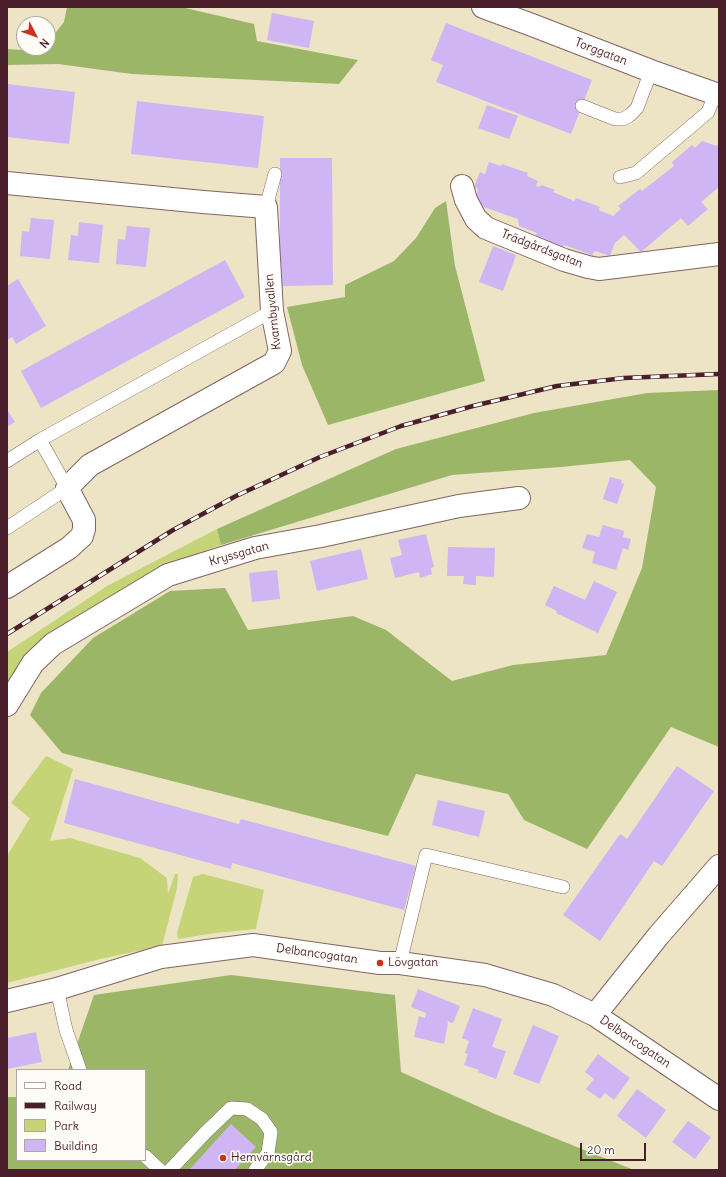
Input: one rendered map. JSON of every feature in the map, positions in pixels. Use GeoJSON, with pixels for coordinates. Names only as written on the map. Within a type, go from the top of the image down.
{"type":"FeatureCollection","features":[{"type":"Feature","properties":{"kind":"street","name":"Torggatan"},"geometry":{"type":"LineString","coordinates":[[483,7],[651,72],[717,95]]}},
{"type":"Feature","properties":{"kind":"street"},"geometry":{"type":"LineString","coordinates":[[7,183],[266,207]]}},
{"type":"Feature","properties":{"kind":"street","name":"Trädgårdsgatan"},"geometry":{"type":"LineString","coordinates":[[462,186],[466,200],[476,220],[486,228],[564,260],[588,267],[599,269],[719,254]]}},
{"type":"Feature","properties":{"kind":"street","name":"Kvarnbyvallen"},"geometry":{"type":"LineString","coordinates":[[68,488],[90,465],[274,363],[280,351],[272,311],[266,207]]}},
{"type":"Feature","properties":{"kind":"street"},"geometry":{"type":"LineString","coordinates":[[7,587],[68,548],[82,536],[84,520],[68,488]]}},
{"type":"Feature","properties":{"kind":"street","name":"Kryssgatan"},"geometry":{"type":"LineString","coordinates":[[7,705],[33,663],[53,644],[168,575],[255,548],[321,536],[459,506],[519,498]]}},
{"type":"Feature","properties":{"kind":"street"},"geometry":{"type":"LineString","coordinates":[[595,1015],[659,935],[719,866]]}},
{"type":"Feature","properties":{"kind":"street","name":"Delbancogatan"},"geometry":{"type":"LineString","coordinates":[[7,1001],[57,989],[161,957],[253,946],[380,963],[400,963],[485,974],[553,995],[595,1015],[719,1099]]}},
{"type":"Feature","properties":{"kind":"lane"},"geometry":{"type":"LineString","coordinates":[[582,106],[614,119],[623,119],[637,108],[651,72]]}},
{"type":"Feature","properties":{"kind":"lane"},"geometry":{"type":"LineString","coordinates":[[620,177],[636,172],[708,112],[717,95]]}},
{"type":"Feature","properties":{"kind":"lane"},"geometry":{"type":"LineString","coordinates":[[266,207],[275,174]]}},
{"type":"Feature","properties":{"kind":"lane"},"geometry":{"type":"LineString","coordinates":[[7,461],[40,440],[272,311]]}},
{"type":"Feature","properties":{"kind":"lane"},"geometry":{"type":"LineString","coordinates":[[7,528],[68,488],[40,440]]}},
{"type":"Feature","properties":{"kind":"lane"},"geometry":{"type":"LineString","coordinates":[[400,963],[426,855],[563,886]]}},
{"type":"Feature","properties":{"kind":"lane"},"geometry":{"type":"LineString","coordinates":[[57,989],[66,1030],[80,1069]]}},
{"type":"Feature","properties":{"kind":"lane"},"geometry":{"type":"LineString","coordinates":[[170,1170],[231,1108],[247,1109],[262,1119],[270,1132],[268,1153],[255,1170]]}},
{"type":"Feature","properties":{"kind":"lane"},"geometry":{"type":"LineString","coordinates":[[146,1157],[160,1170]]}},
{"type":"Feature","properties":{"kind":"green space"},"geometry":{"type":"Polygon","coordinates":[[[67,7],[181,7],[254,24],[257,41],[358,60],[339,84],[132,74],[58,64],[7,65],[7,49],[16,50],[16,56],[56,56],[56,32],[64,22],[67,7]]]}},
{"type":"Feature","properties":{"kind":"green space"},"geometry":{"type":"Polygon","coordinates":[[[446,201],[455,266],[485,381],[328,425],[302,365],[287,307],[345,297],[345,285],[394,261],[416,238],[435,208],[446,201]]]}},
{"type":"Feature","properties":{"kind":"green space"},"geometry":{"type":"Polygon","coordinates":[[[719,390],[719,747],[671,727],[587,849],[524,820],[508,794],[416,774],[388,836],[62,753],[30,715],[41,693],[93,638],[170,591],[225,588],[248,630],[353,616],[386,630],[452,681],[513,665],[606,655],[642,568],[656,487],[630,460],[452,475],[221,545],[217,529],[396,449],[534,413],[647,393],[719,390]]]}},
{"type":"Feature","properties":{"kind":"green space"},"geometry":{"type":"Polygon","coordinates":[[[217,529],[221,545],[188,558],[7,687],[7,652],[107,586],[217,529]]]}},
{"type":"Feature","properties":{"kind":"green space"},"geometry":{"type":"Polygon","coordinates":[[[46,756],[73,769],[50,841],[70,838],[140,858],[167,878],[168,894],[175,874],[178,874],[177,888],[162,946],[100,959],[7,983],[7,856],[30,818],[11,803],[46,756]]]}},
{"type":"Feature","properties":{"kind":"green space"},"geometry":{"type":"Polygon","coordinates":[[[203,874],[264,890],[256,929],[215,933],[178,939],[177,933],[193,877],[203,874]]]}},
{"type":"Feature","properties":{"kind":"green space"},"geometry":{"type":"Polygon","coordinates":[[[231,975],[395,995],[401,1072],[495,1114],[634,1170],[7,1170],[7,1097],[16,1097],[16,1161],[146,1161],[146,1069],[68,1069],[94,995],[231,975]]]}},
{"type":"Feature","properties":{"kind":"building"},"geometry":{"type":"Polygon","coordinates":[[[272,13],[314,21],[309,48],[267,40],[272,13]]]}},
{"type":"Feature","properties":{"kind":"building"},"geometry":{"type":"Polygon","coordinates":[[[446,23],[592,80],[571,134],[436,82],[443,65],[431,60],[446,23]]]}},
{"type":"Feature","properties":{"kind":"building"},"geometry":{"type":"Polygon","coordinates":[[[7,84],[75,92],[69,144],[7,137],[7,84]]]}},
{"type":"Feature","properties":{"kind":"building"},"geometry":{"type":"Polygon","coordinates":[[[137,101],[264,116],[258,168],[131,154],[137,101]]]}},
{"type":"Feature","properties":{"kind":"building"},"geometry":{"type":"Polygon","coordinates":[[[487,105],[518,116],[509,139],[478,128],[487,105]]]}},
{"type":"Feature","properties":{"kind":"building"},"geometry":{"type":"Polygon","coordinates":[[[702,141],[717,146],[719,141],[719,187],[701,202],[708,209],[688,226],[681,218],[641,252],[624,235],[615,243],[610,256],[595,251],[592,255],[564,245],[563,248],[532,242],[537,233],[519,226],[518,219],[475,204],[478,189],[474,187],[480,172],[485,174],[489,162],[501,166],[502,164],[528,173],[527,176],[538,181],[536,186],[540,187],[541,185],[555,190],[553,192],[574,201],[576,198],[600,207],[599,210],[613,216],[621,209],[618,206],[640,189],[642,191],[674,166],[672,162],[692,145],[695,148],[702,141]]]}},
{"type":"Feature","properties":{"kind":"building"},"geometry":{"type":"Polygon","coordinates":[[[280,158],[332,158],[333,285],[280,286],[280,158]]]}},
{"type":"Feature","properties":{"kind":"building"},"geometry":{"type":"Polygon","coordinates":[[[31,218],[54,220],[50,259],[20,256],[22,231],[29,232],[31,218]]]}},
{"type":"Feature","properties":{"kind":"building"},"geometry":{"type":"Polygon","coordinates":[[[79,222],[103,225],[99,263],[68,260],[71,235],[78,236],[79,222]]]}},
{"type":"Feature","properties":{"kind":"building"},"geometry":{"type":"Polygon","coordinates":[[[127,226],[150,228],[146,267],[116,264],[118,239],[125,240],[127,226]]]}},
{"type":"Feature","properties":{"kind":"building"},"geometry":{"type":"Polygon","coordinates":[[[493,246],[516,255],[503,291],[479,282],[493,246]]]}},
{"type":"Feature","properties":{"kind":"building"},"geometry":{"type":"Polygon","coordinates":[[[225,260],[245,297],[41,408],[21,371],[225,260]]]}},
{"type":"Feature","properties":{"kind":"building"},"geometry":{"type":"Polygon","coordinates":[[[18,279],[46,326],[16,344],[12,337],[7,340],[7,286],[18,279]]]}},
{"type":"Feature","properties":{"kind":"building"},"geometry":{"type":"Polygon","coordinates":[[[7,410],[15,422],[7,427],[7,410]]]}},
{"type":"Feature","properties":{"kind":"building"},"geometry":{"type":"Polygon","coordinates":[[[610,477],[622,480],[621,483],[624,484],[617,504],[603,499],[610,477]]]}},
{"type":"Feature","properties":{"kind":"building"},"geometry":{"type":"Polygon","coordinates":[[[603,525],[624,531],[623,537],[631,539],[628,550],[623,548],[616,570],[592,563],[595,552],[582,548],[587,534],[599,537],[603,525]]]}},
{"type":"Feature","properties":{"kind":"building"},"geometry":{"type":"Polygon","coordinates":[[[426,534],[434,567],[431,568],[432,574],[420,578],[419,572],[395,578],[390,558],[402,555],[398,540],[426,534]]]}},
{"type":"Feature","properties":{"kind":"building"},"geometry":{"type":"Polygon","coordinates":[[[448,547],[495,548],[494,577],[476,576],[476,585],[463,584],[464,576],[447,576],[448,547]]]}},
{"type":"Feature","properties":{"kind":"building"},"geometry":{"type":"Polygon","coordinates":[[[361,549],[368,579],[317,591],[310,561],[361,549]]]}},
{"type":"Feature","properties":{"kind":"building"},"geometry":{"type":"Polygon","coordinates":[[[277,570],[280,599],[252,602],[249,573],[277,570]]]}},
{"type":"Feature","properties":{"kind":"building"},"geometry":{"type":"Polygon","coordinates":[[[594,581],[617,592],[598,633],[556,613],[557,611],[545,605],[554,586],[585,600],[594,581]]]}},
{"type":"Feature","properties":{"kind":"building"},"geometry":{"type":"Polygon","coordinates":[[[677,766],[714,791],[662,866],[654,861],[600,941],[563,915],[620,834],[627,839],[677,766]]]}},
{"type":"Feature","properties":{"kind":"building"},"geometry":{"type":"Polygon","coordinates":[[[75,779],[239,824],[241,819],[416,866],[404,910],[232,863],[231,869],[64,823],[75,779]]]}},
{"type":"Feature","properties":{"kind":"building"},"geometry":{"type":"Polygon","coordinates":[[[438,800],[485,811],[479,837],[432,825],[438,800]]]}},
{"type":"Feature","properties":{"kind":"building"},"geometry":{"type":"Polygon","coordinates":[[[418,989],[460,1006],[453,1023],[447,1021],[448,1023],[444,1044],[414,1037],[419,1016],[425,1018],[426,1013],[411,1007],[418,989]]]}},
{"type":"Feature","properties":{"kind":"building"},"geometry":{"type":"Polygon","coordinates":[[[473,1008],[502,1019],[492,1047],[506,1051],[496,1079],[478,1072],[479,1070],[464,1065],[468,1054],[465,1053],[469,1041],[462,1038],[473,1008]]]}},
{"type":"Feature","properties":{"kind":"building"},"geometry":{"type":"Polygon","coordinates":[[[533,1025],[559,1036],[539,1084],[513,1074],[533,1025]]]}},
{"type":"Feature","properties":{"kind":"building"},"geometry":{"type":"Polygon","coordinates":[[[36,1032],[42,1062],[7,1069],[7,1038],[36,1032]]]}},
{"type":"Feature","properties":{"kind":"building"},"geometry":{"type":"Polygon","coordinates":[[[598,1054],[630,1078],[614,1100],[605,1093],[600,1099],[586,1089],[594,1079],[585,1072],[598,1054]]]}},
{"type":"Feature","properties":{"kind":"building"},"geometry":{"type":"Polygon","coordinates":[[[637,1089],[666,1110],[646,1138],[617,1116],[637,1089]]]}},
{"type":"Feature","properties":{"kind":"building"},"geometry":{"type":"Polygon","coordinates":[[[688,1121],[711,1137],[695,1159],[672,1142],[688,1121]]]}},
{"type":"Feature","properties":{"kind":"building","name":"Hemvärnsgård"},"geometry":{"type":"Polygon","coordinates":[[[231,1124],[256,1147],[235,1170],[189,1170],[231,1124]]]}},
{"type":"Feature","properties":{"kind":"railway"},"geometry":{"type":"LineString","coordinates":[[7,634],[173,530],[236,496],[320,457],[401,426],[473,406],[557,386],[624,378],[719,374]]}},
{"type":"Feature","properties":{"kind":"place","name":"Lövgatan"},"geometry":{"type":"Point","coordinates":[380,963]}},
{"type":"Feature","properties":{"kind":"place","name":"Hemvärnsgård"},"geometry":{"type":"Point","coordinates":[223,1158]}}]}
